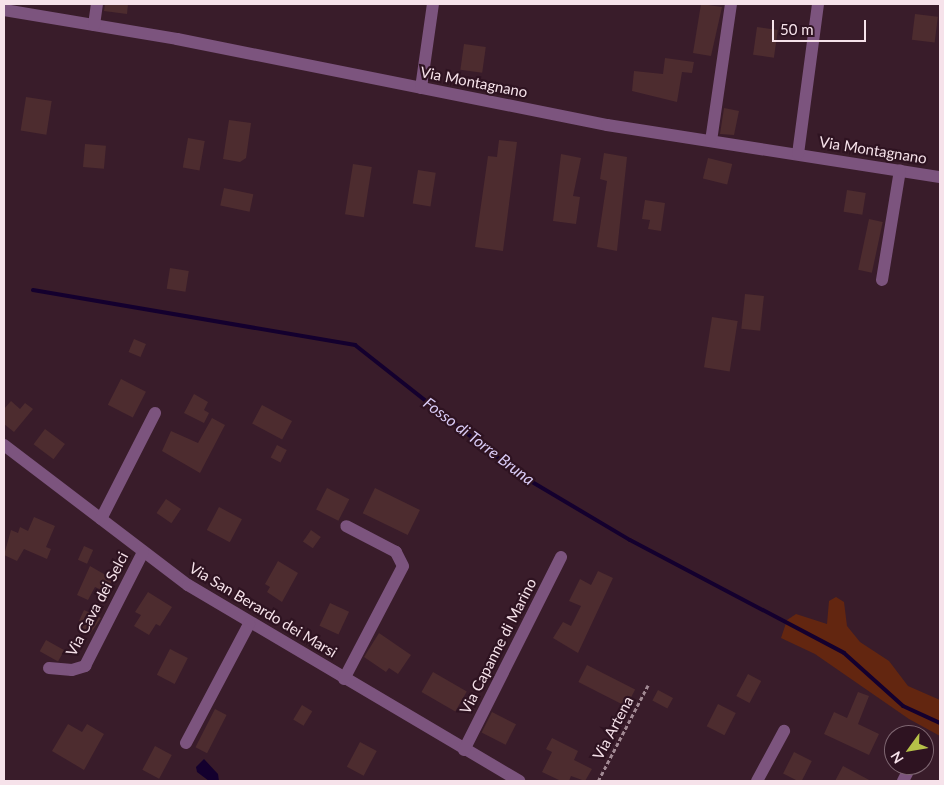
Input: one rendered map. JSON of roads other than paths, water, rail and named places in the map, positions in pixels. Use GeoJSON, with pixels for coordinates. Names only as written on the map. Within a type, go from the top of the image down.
{"type":"FeatureCollection","features":[{"type":"Feature","properties":{"kind":"street"},"geometry":{"type":"LineString","coordinates":[[94,25],[97,4]]}},
{"type":"Feature","properties":{"kind":"street"},"geometry":{"type":"LineString","coordinates":[[421,88],[433,4]]}},
{"type":"Feature","properties":{"kind":"street"},"geometry":{"type":"LineString","coordinates":[[711,141],[731,4]]}},
{"type":"Feature","properties":{"kind":"street"},"geometry":{"type":"LineString","coordinates":[[798,154],[818,4]]}},
{"type":"Feature","properties":{"kind":"street","name":"Via Montagnano"},"geometry":{"type":"LineString","coordinates":[[4,10],[32,9],[94,25],[421,88],[711,141],[940,177]]}},
{"type":"Feature","properties":{"kind":"street"},"geometry":{"type":"LineString","coordinates":[[882,280],[900,170]]}},
{"type":"Feature","properties":{"kind":"street"},"geometry":{"type":"LineString","coordinates":[[101,520],[155,412]]}},
{"type":"Feature","properties":{"kind":"street","name":"Via San Berardo dei Marsi"},"geometry":{"type":"LineString","coordinates":[[4,445],[143,552],[249,624],[519,781]]}},
{"type":"Feature","properties":{"kind":"street"},"geometry":{"type":"LineString","coordinates":[[344,679],[402,566],[396,552],[346,526]]}},
{"type":"Feature","properties":{"kind":"street","name":"Via Cava dei Selci"},"geometry":{"type":"LineString","coordinates":[[49,668],[72,670],[85,666],[143,552]]}},
{"type":"Feature","properties":{"kind":"street","name":"Via Capanne di Marino"},"geometry":{"type":"LineString","coordinates":[[464,750],[561,557]]}},
{"type":"Feature","properties":{"kind":"street"},"geometry":{"type":"LineString","coordinates":[[186,743],[249,624]]}},
{"type":"Feature","properties":{"kind":"street"},"geometry":{"type":"LineString","coordinates":[[757,781],[784,731]]}},
{"type":"Feature","properties":{"kind":"waterway","name":"Fosso di Torre Bruna"},"geometry":{"type":"LineString","coordinates":[[33,290],[355,345],[517,473],[630,540],[844,653],[903,706],[940,723]]}}]}
